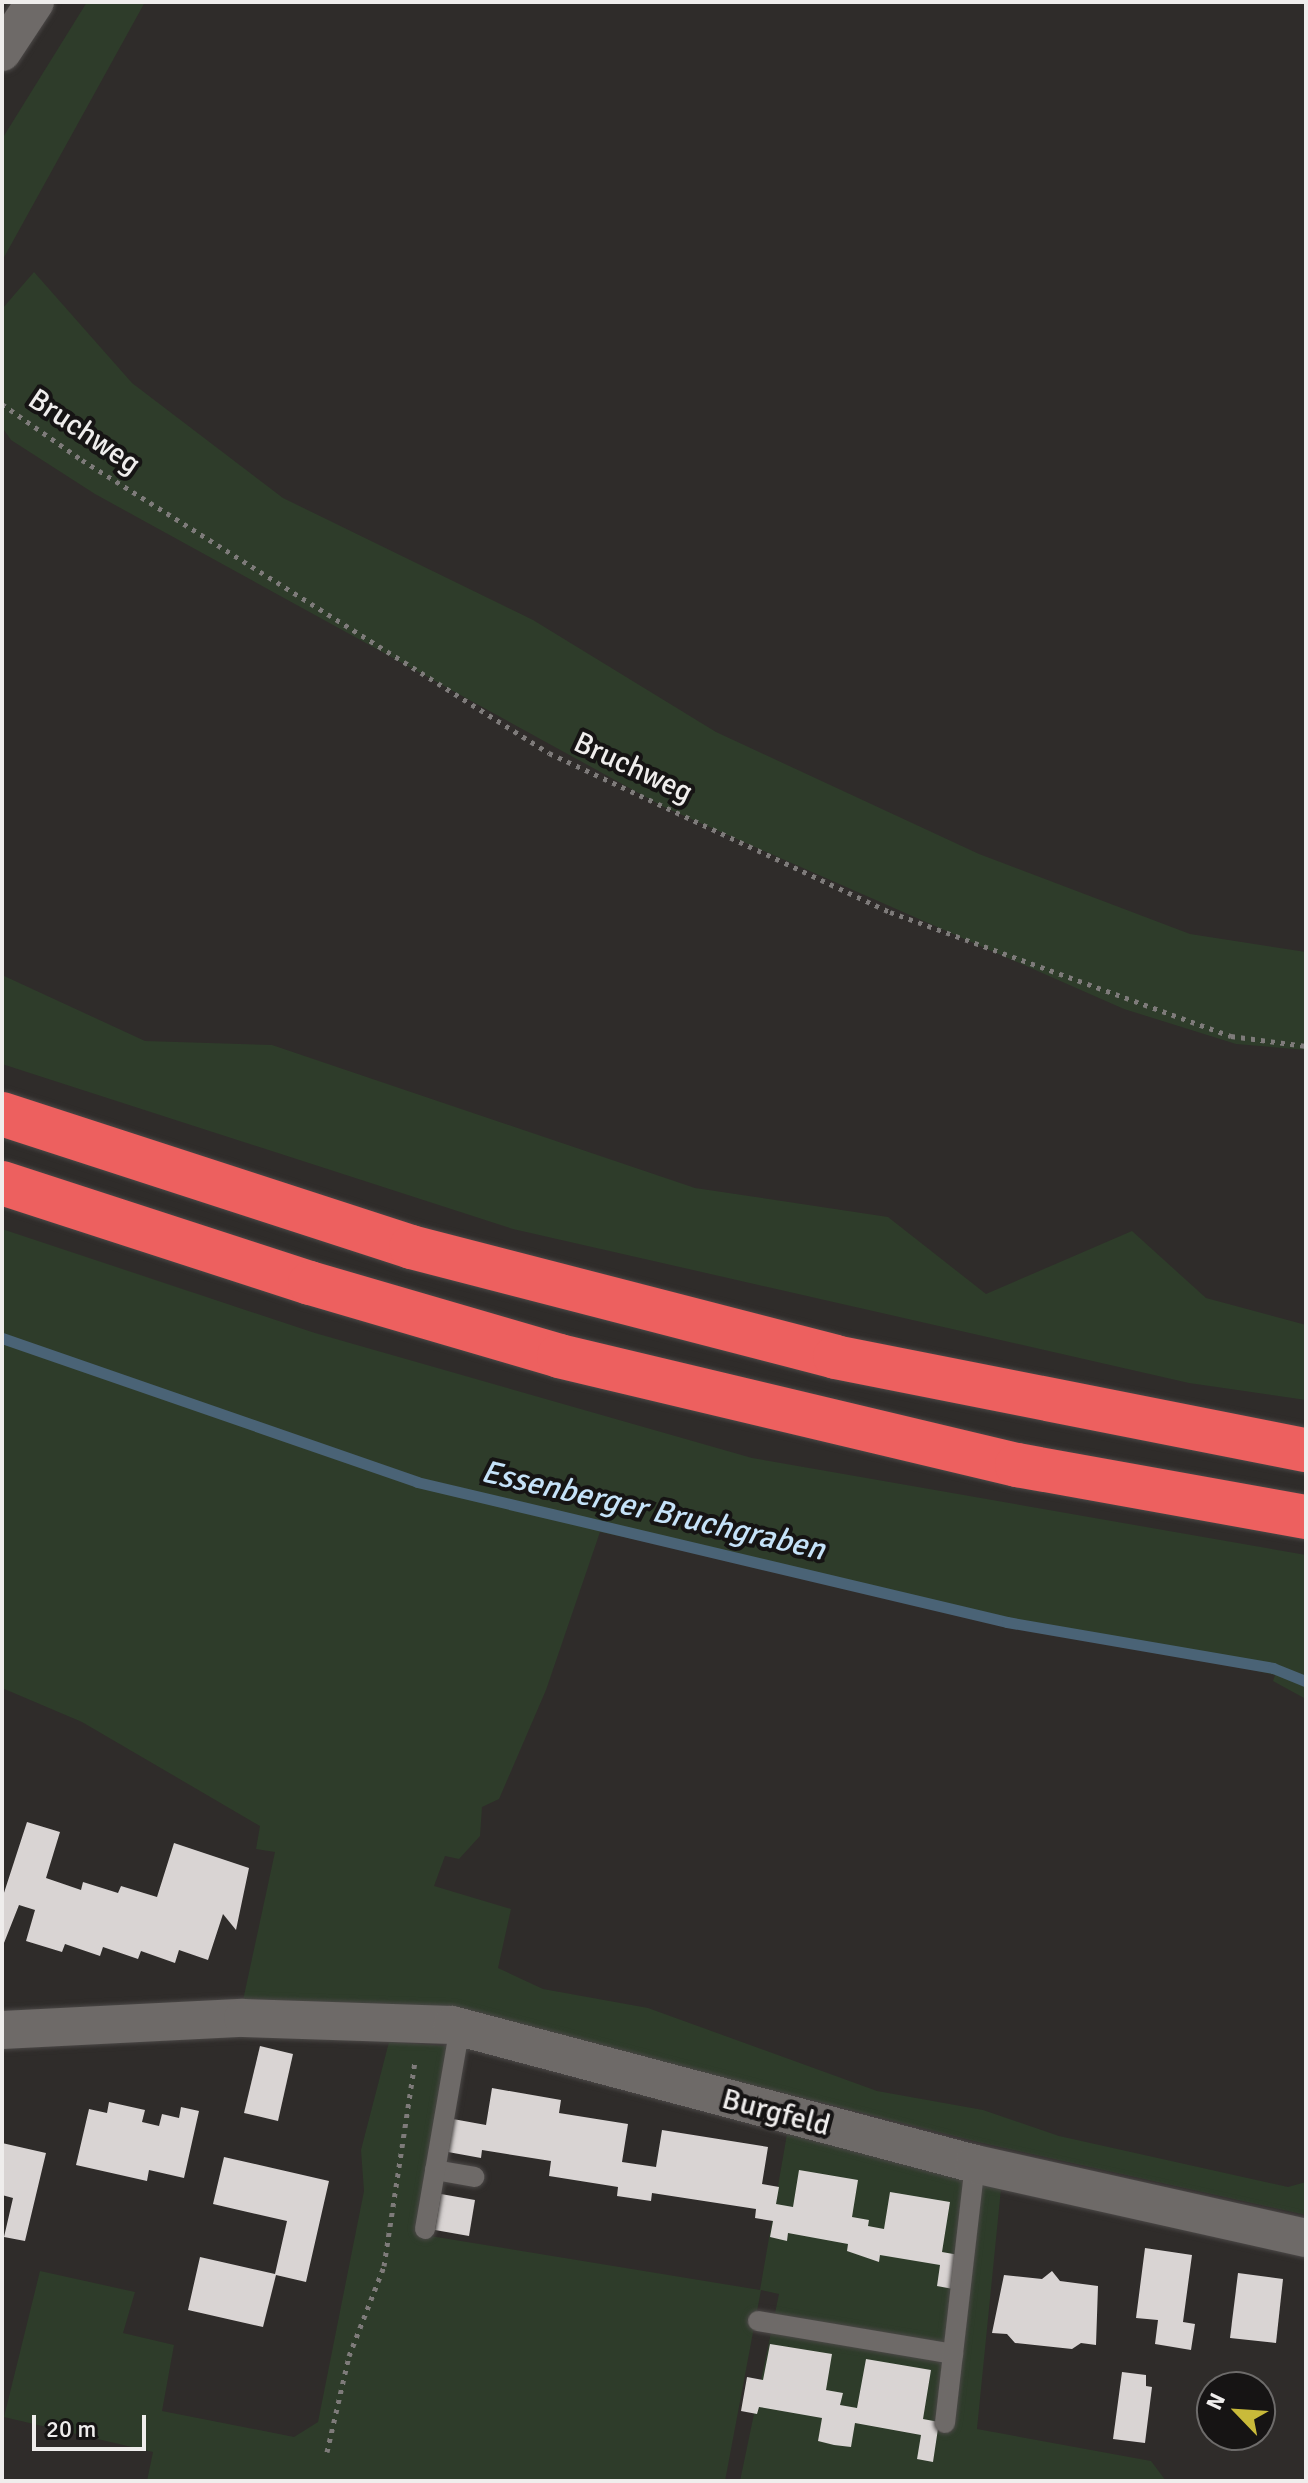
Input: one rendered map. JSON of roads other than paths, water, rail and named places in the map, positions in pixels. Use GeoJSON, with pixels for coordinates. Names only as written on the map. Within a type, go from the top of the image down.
{"type":"FeatureCollection","features":[{"type":"Feature","properties":{"kind":"highway"},"geometry":{"type":"LineString","coordinates":[[2,1114],[441,1255],[835,1357],[1306,1450]]}},
{"type":"Feature","properties":{"kind":"highway"},"geometry":{"type":"LineString","coordinates":[[2,1183],[310,1283],[559,1356],[1017,1465],[1306,1517]]}},
{"type":"Feature","properties":{"kind":"street"},"geometry":{"type":"LineString","coordinates":[[2,52],[35,2]]}},
{"type":"Feature","properties":{"kind":"street","name":"Burgfeld"},"geometry":{"type":"LineString","coordinates":[[2,2030],[243,2018],[460,2027],[975,2164],[1306,2238]]}},
{"type":"Feature","properties":{"kind":"lane"},"geometry":{"type":"LineString","coordinates":[[425,2229],[460,2027]]}},
{"type":"Feature","properties":{"kind":"lane"},"geometry":{"type":"LineString","coordinates":[[945,2423],[975,2164]]}},
{"type":"Feature","properties":{"kind":"lane"},"geometry":{"type":"LineString","coordinates":[[435,2170],[474,2177]]}},
{"type":"Feature","properties":{"kind":"lane"},"geometry":{"type":"LineString","coordinates":[[758,2321],[953,2354]]}},
{"type":"Feature","properties":{"kind":"waterway","name":"Essenberger Bruchgraben"},"geometry":{"type":"LineString","coordinates":[[2,1338],[417,1482],[1007,1622],[1273,1668],[1306,1681]]}}]}
